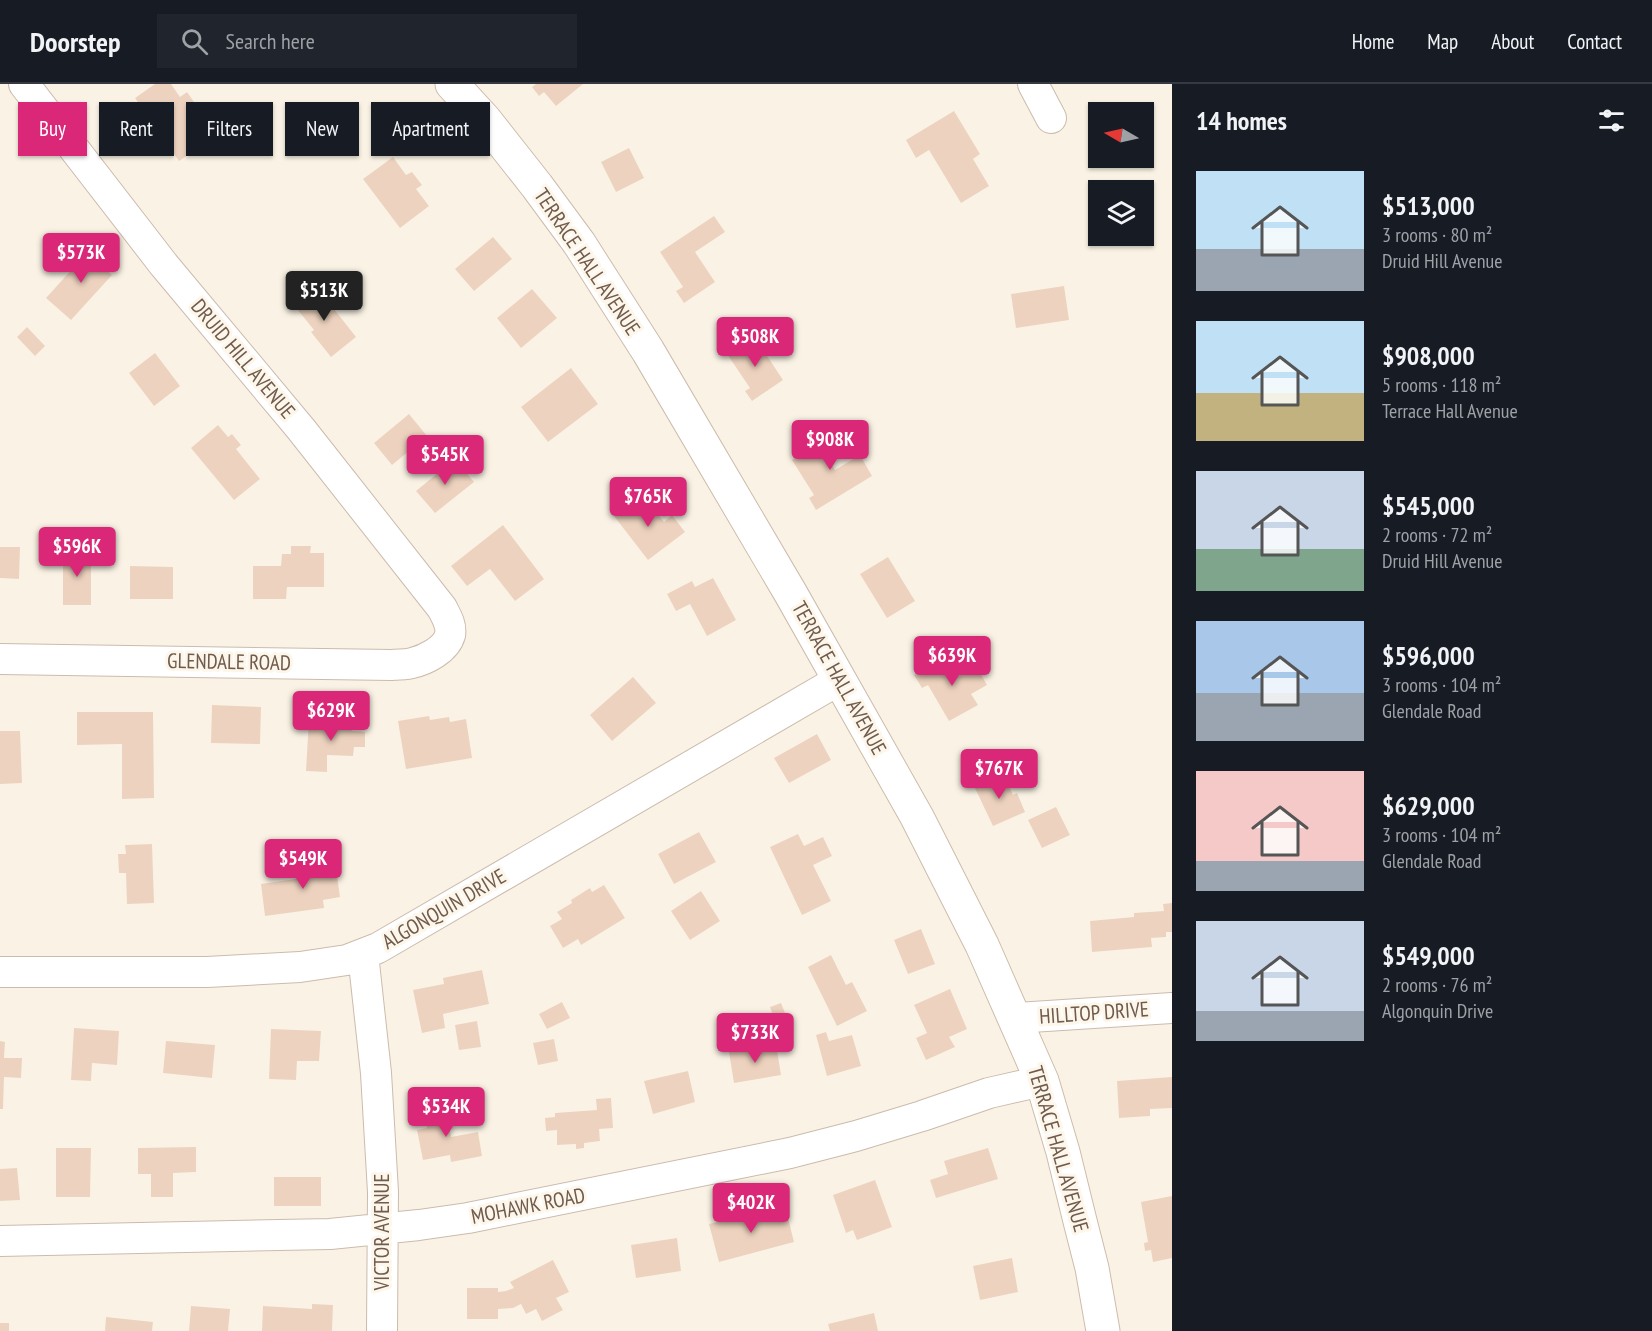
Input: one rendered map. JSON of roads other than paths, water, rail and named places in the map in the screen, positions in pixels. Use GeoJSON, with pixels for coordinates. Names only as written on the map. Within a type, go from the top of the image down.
{"type":"FeatureCollection","features":[{"type":"Feature","properties":{"kind":"main road","name":"TERRACE HALL AVENUE"},"geometry":{"type":"LineString","coordinates":[[452,84],[485,120],[579,243],[648,351],[791,594],[917,817],[982,945],[1042,1082],[1063,1152],[1092,1268],[1103,1331]]}},
{"type":"Feature","properties":{"kind":"street","name":"DRUID HILL AVENUE"},"geometry":{"type":"LineString","coordinates":[[24,84],[164,265],[301,429],[442,608],[448,620],[450,634],[448,639]]}},
{"type":"Feature","properties":{"kind":"street"},"geometry":{"type":"LineString","coordinates":[[1034,84],[1051,118]]}},
{"type":"Feature","properties":{"kind":"street","name":"GLENDALE ROAD"},"geometry":{"type":"LineString","coordinates":[[0,659],[392,664],[412,663],[429,656],[440,649],[448,639]]}},
{"type":"Feature","properties":{"kind":"street","name":"ALGONQUIN DRIVE"},"geometry":{"type":"LineString","coordinates":[[0,972],[207,972],[300,966],[347,960],[378,948],[839,680]]}},
{"type":"Feature","properties":{"kind":"street","name":"VICTOR AVENUE"},"geometry":{"type":"LineString","coordinates":[[363,954],[376,1073],[383,1192],[382,1331]]}},
{"type":"Feature","properties":{"kind":"street","name":"HILLTOP DRIVE"},"geometry":{"type":"LineString","coordinates":[[1015,1018],[1172,1008]]}},
{"type":"Feature","properties":{"kind":"street","name":"MOHAWK ROAD"},"geometry":{"type":"LineString","coordinates":[[0,1242],[330,1234],[468,1218],[790,1153],[856,1136],[989,1093],[1042,1082]]}}]}
